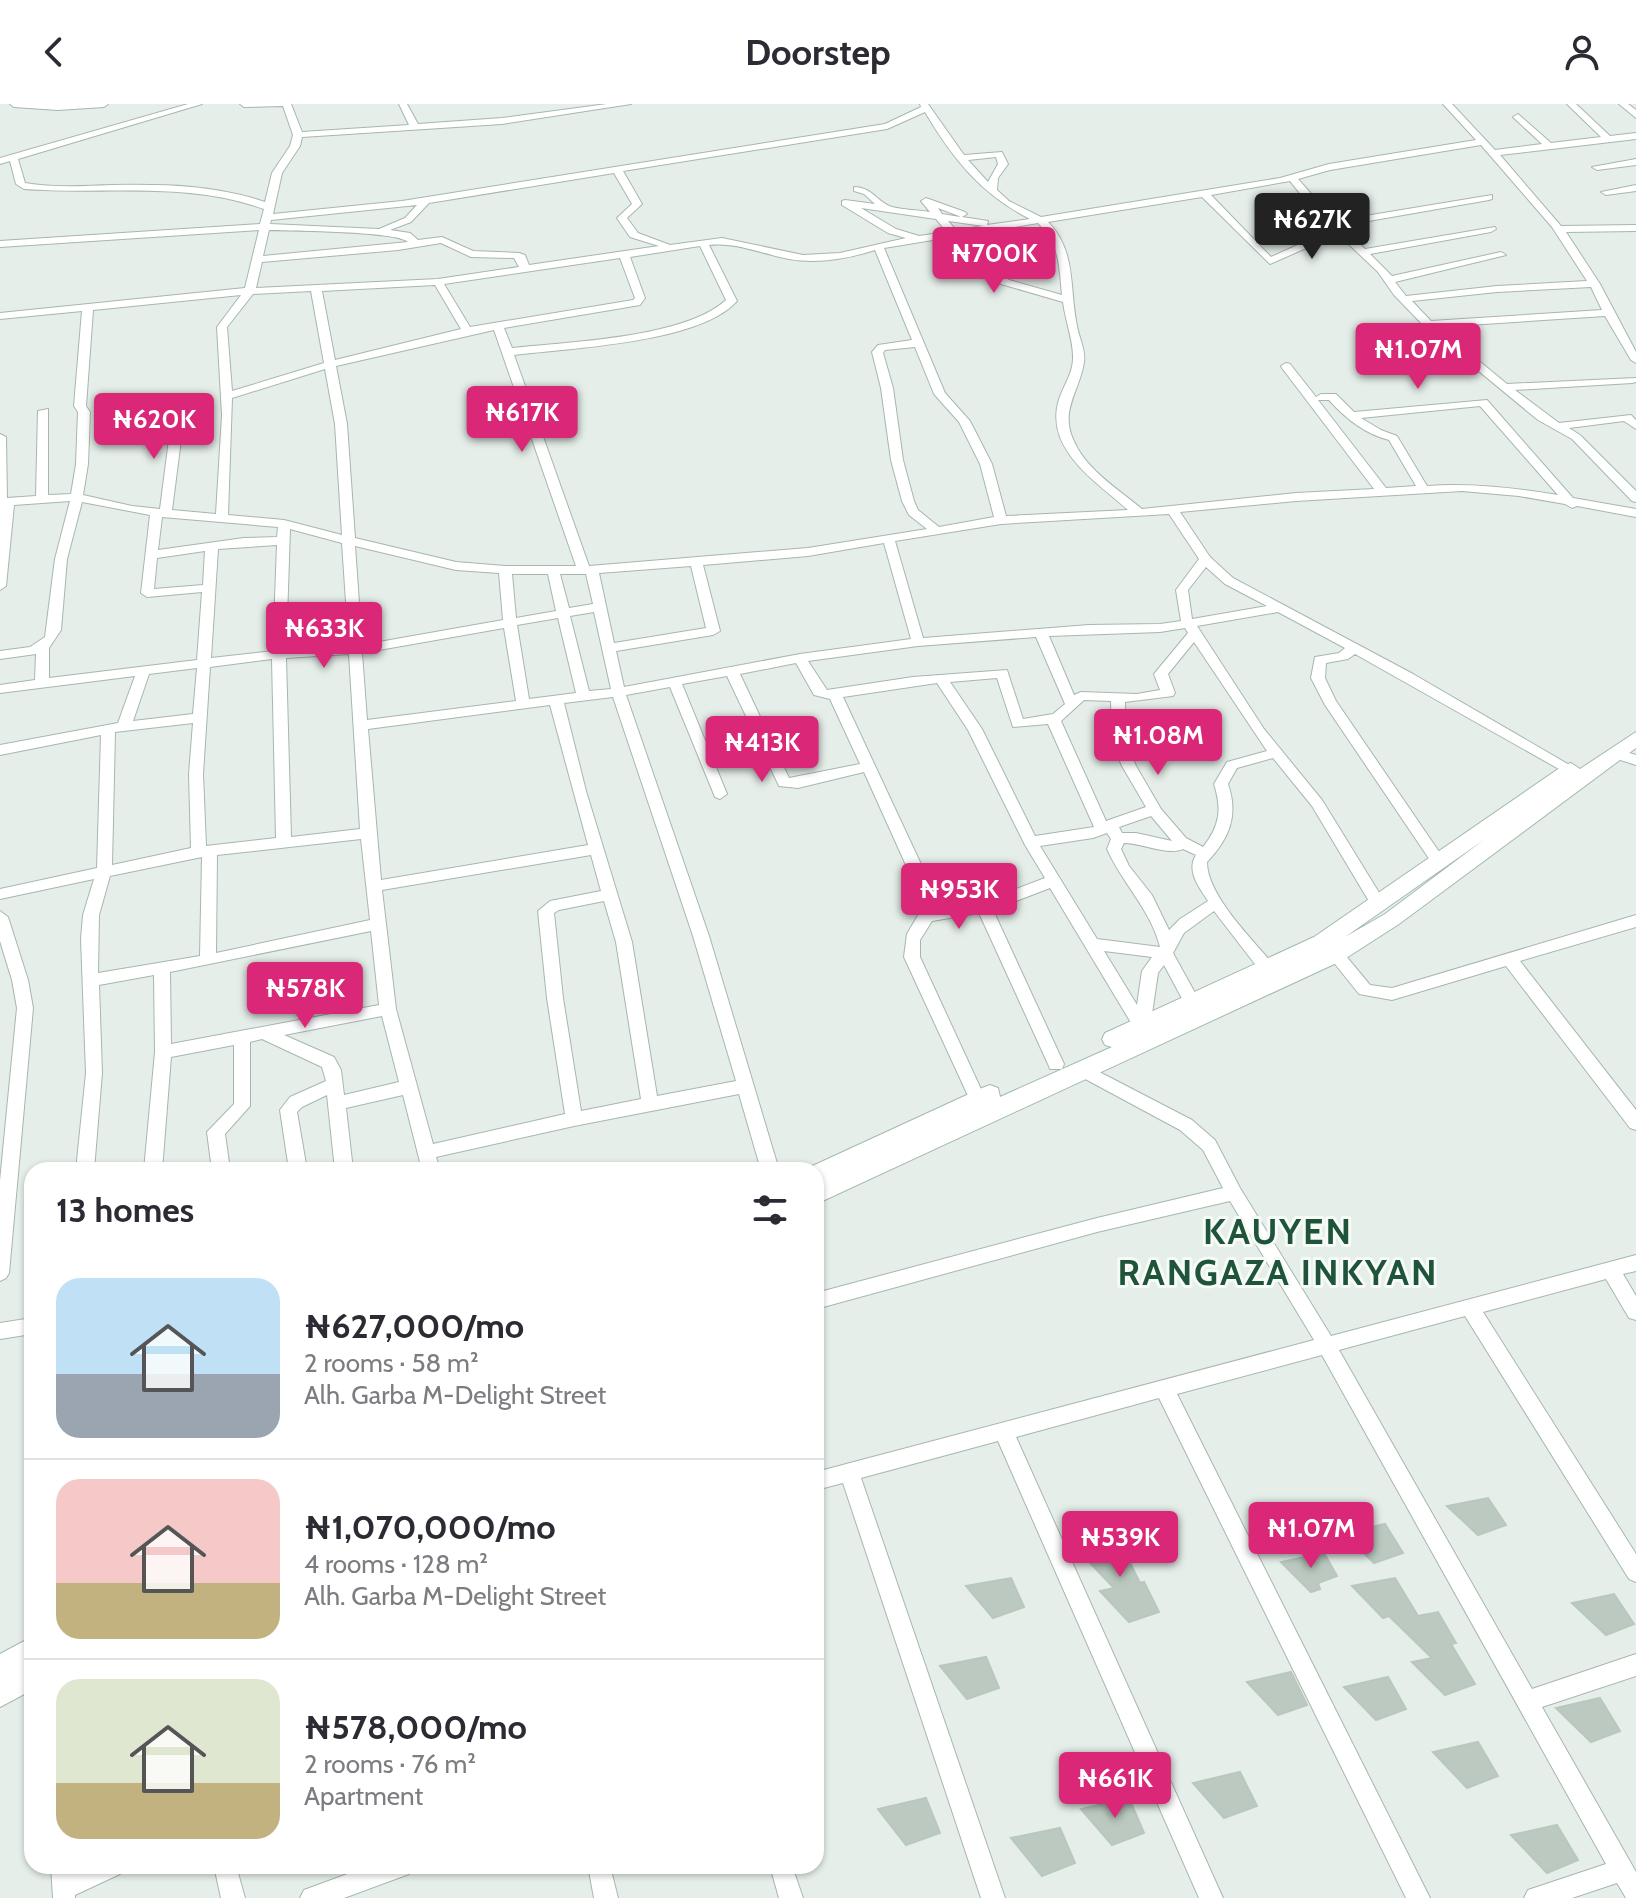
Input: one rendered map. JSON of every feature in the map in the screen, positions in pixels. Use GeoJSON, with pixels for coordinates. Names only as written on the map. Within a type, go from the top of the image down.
{"type":"FeatureCollection","features":[{"type":"Feature","properties":{"kind":"main road"},"geometry":{"type":"LineString","coordinates":[[824,1171],[1322,943],[1571,770],[1636,721]]}},
{"type":"Feature","properties":{"kind":"main road"},"geometry":{"type":"LineString","coordinates":[[824,1190],[1335,954],[1392,919],[1626,757],[1636,738]]}},
{"type":"Feature","properties":{"kind":"main road"},"geometry":{"type":"LineString","coordinates":[[0,1670],[24,1656]]}},
{"type":"Feature","properties":{"kind":"main road"},"geometry":{"type":"LineString","coordinates":[[0,1692],[24,1678]]}},
{"type":"Feature","properties":{"kind":"street"},"geometry":{"type":"LineString","coordinates":[[14,104],[58,107],[104,104]]}},
{"type":"Feature","properties":{"kind":"street"},"geometry":{"type":"LineString","coordinates":[[0,161],[198,104]]}},
{"type":"Feature","properties":{"kind":"street"},"geometry":{"type":"LineString","coordinates":[[244,104],[281,104]]}},
{"type":"Feature","properties":{"kind":"street"},"geometry":{"type":"LineString","coordinates":[[222,518],[228,415],[222,327],[250,291],[277,173],[295,146],[298,135],[287,104]]}},
{"type":"Feature","properties":{"kind":"street"},"geometry":{"type":"LineString","coordinates":[[403,104],[415,128]]}},
{"type":"Feature","properties":{"kind":"street"},"geometry":{"type":"LineString","coordinates":[[298,135],[523,119],[627,104]]}},
{"type":"Feature","properties":{"kind":"street"},"geometry":{"type":"LineString","coordinates":[[1447,104],[1557,229],[1595,284],[1621,339],[1636,360]]}},
{"type":"Feature","properties":{"kind":"street"},"geometry":{"type":"LineString","coordinates":[[1571,104],[1608,139]]}},
{"type":"Feature","properties":{"kind":"street"},"geometry":{"type":"LineString","coordinates":[[1623,104],[1636,115]]}},
{"type":"Feature","properties":{"kind":"street"},"geometry":{"type":"LineString","coordinates":[[0,244],[332,213],[427,199],[887,126],[926,106],[962,158],[992,192],[1006,203],[1042,221],[1059,241],[1079,367],[1063,403],[1063,431],[1077,457],[1139,513]]}},
{"type":"Feature","properties":{"kind":"street"},"geometry":{"type":"LineString","coordinates":[[1518,117],[1549,146]]}},
{"type":"Feature","properties":{"kind":"street"},"geometry":{"type":"LineString","coordinates":[[1492,153],[1636,136]]}},
{"type":"Feature","properties":{"kind":"street"},"geometry":{"type":"LineString","coordinates":[[617,170],[637,204],[622,218],[634,235],[669,245],[743,243],[818,260],[852,255],[882,245],[1293,179],[1329,167],[1482,142]]}},
{"type":"Feature","properties":{"kind":"street"},"geometry":{"type":"LineString","coordinates":[[962,158],[999,154],[1003,164],[993,178],[992,192]]}},
{"type":"Feature","properties":{"kind":"street"},"geometry":{"type":"LineString","coordinates":[[13,157],[24,186],[73,190],[204,189],[240,196],[267,217],[406,235],[413,239],[413,244]]}},
{"type":"Feature","properties":{"kind":"street"},"geometry":{"type":"LineString","coordinates":[[1597,167],[1636,162]]}},
{"type":"Feature","properties":{"kind":"street"},"geometry":{"type":"LineString","coordinates":[[1293,179],[1428,324],[1542,418],[1561,426],[1584,444],[1605,470],[1636,498]]}},
{"type":"Feature","properties":{"kind":"street"},"geometry":{"type":"LineString","coordinates":[[1606,192],[1636,188]]}},
{"type":"Feature","properties":{"kind":"street"},"geometry":{"type":"LineString","coordinates":[[857,189],[867,192],[887,210]]}},
{"type":"Feature","properties":{"kind":"street"},"geometry":{"type":"LineString","coordinates":[[1204,193],[1270,261],[1336,227],[1489,197]]}},
{"type":"Feature","properties":{"kind":"street"},"geometry":{"type":"LineString","coordinates":[[366,230],[392,228],[408,220],[427,199]]}},
{"type":"Feature","properties":{"kind":"street"},"geometry":{"type":"LineString","coordinates":[[986,223],[926,201],[982,267],[1005,282],[1068,300]]}},
{"type":"Feature","properties":{"kind":"street"},"geometry":{"type":"LineString","coordinates":[[922,239],[892,231],[845,203],[1007,226]]}},
{"type":"Feature","properties":{"kind":"street"},"geometry":{"type":"LineString","coordinates":[[1557,229],[1636,228]]}},
{"type":"Feature","properties":{"kind":"street"},"geometry":{"type":"LineString","coordinates":[[1363,252],[1491,229]]}},
{"type":"Feature","properties":{"kind":"street"},"geometry":{"type":"LineString","coordinates":[[882,245],[892,231]]}},
{"type":"Feature","properties":{"kind":"street"},"geometry":{"type":"LineString","coordinates":[[258,259],[442,240],[471,254],[521,257],[525,270]]}},
{"type":"Feature","properties":{"kind":"street"},"geometry":{"type":"LineString","coordinates":[[0,316],[250,291],[438,282],[703,242]]}},
{"type":"Feature","properties":{"kind":"street"},"geometry":{"type":"LineString","coordinates":[[507,352],[689,325],[729,308],[732,301],[703,242]]}},
{"type":"Feature","properties":{"kind":"street"},"geometry":{"type":"LineString","coordinates":[[882,245],[940,394],[964,421],[986,464],[1001,520]]}},
{"type":"Feature","properties":{"kind":"street"},"geometry":{"type":"LineString","coordinates":[[226,396],[328,365],[467,331],[636,303],[640,298],[624,254]]}},
{"type":"Feature","properties":{"kind":"street"},"geometry":{"type":"LineString","coordinates":[[1389,280],[1501,255]]}},
{"type":"Feature","properties":{"kind":"street"},"geometry":{"type":"LineString","coordinates":[[438,282],[467,331]]}},
{"type":"Feature","properties":{"kind":"street"},"geometry":{"type":"LineString","coordinates":[[1404,299],[1497,289],[1595,284]]}},
{"type":"Feature","properties":{"kind":"street"},"geometry":{"type":"LineString","coordinates":[[316,289],[341,424],[368,833],[388,1009],[429,1162]]}},
{"type":"Feature","properties":{"kind":"street"},"geometry":{"type":"LineString","coordinates":[[0,655],[43,648],[52,639],[61,559],[77,497],[85,421],[80,406],[88,307]]}},
{"type":"Feature","properties":{"kind":"street"},"geometry":{"type":"LineString","coordinates":[[1428,324],[1610,313]]}},
{"type":"Feature","properties":{"kind":"street"},"geometry":{"type":"LineString","coordinates":[[498,325],[588,570],[618,692],[701,936],[768,1162]]}},
{"type":"Feature","properties":{"kind":"street"},"geometry":{"type":"LineString","coordinates":[[919,343],[882,347],[877,352],[887,388],[897,460],[908,501],[917,517],[935,529]]}},
{"type":"Feature","properties":{"kind":"street"},"geometry":{"type":"LineString","coordinates":[[1286,366],[1383,492]]}},
{"type":"Feature","properties":{"kind":"street"},"geometry":{"type":"LineString","coordinates":[[1508,387],[1632,380]]}},
{"type":"Feature","properties":{"kind":"street"},"geometry":{"type":"LineString","coordinates":[[1321,397],[1332,396],[1346,413],[1356,415],[1483,402],[1572,504]]}},
{"type":"Feature","properties":{"kind":"street"},"geometry":{"type":"LineString","coordinates":[[170,398],[175,401],[177,424],[150,555],[147,593],[210,588]]}},
{"type":"Feature","properties":{"kind":"street"},"geometry":{"type":"LineString","coordinates":[[42,499],[44,411]]}},
{"type":"Feature","properties":{"kind":"street"},"geometry":{"type":"LineString","coordinates":[[1356,415],[1376,436],[1393,438],[1424,490]]}},
{"type":"Feature","properties":{"kind":"street"},"geometry":{"type":"LineString","coordinates":[[1561,426],[1627,417],[1636,426]]}},
{"type":"Feature","properties":{"kind":"street"},"geometry":{"type":"LineString","coordinates":[[0,437],[3,502],[0,586]]}},
{"type":"Feature","properties":{"kind":"street"},"geometry":{"type":"LineString","coordinates":[[3,502],[77,497],[161,513],[284,524],[456,566],[505,570],[588,570],[696,562],[808,552],[1001,520],[1139,513],[1296,497],[1383,492],[1490,489],[1636,513]]}},
{"type":"Feature","properties":{"kind":"street"},"geometry":{"type":"LineString","coordinates":[[1172,509],[1205,559],[1229,581],[1571,770]]}},
{"type":"Feature","properties":{"kind":"street"},"geometry":{"type":"LineString","coordinates":[[284,524],[279,654],[284,844]]}},
{"type":"Feature","properties":{"kind":"street"},"geometry":{"type":"LineString","coordinates":[[888,537],[918,642]]}},
{"type":"Feature","properties":{"kind":"street"},"geometry":{"type":"LineString","coordinates":[[150,555],[283,541]]}},
{"type":"Feature","properties":{"kind":"street"},"geometry":{"type":"LineString","coordinates":[[208,960],[205,851],[196,774],[212,547]]}},
{"type":"Feature","properties":{"kind":"street"},"geometry":{"type":"LineString","coordinates":[[1205,559],[1182,590],[1182,605],[1192,628],[1259,732],[1317,803],[1378,904]]}},
{"type":"Feature","properties":{"kind":"street"},"geometry":{"type":"LineString","coordinates":[[607,648],[713,631],[696,562]]}},
{"type":"Feature","properties":{"kind":"street"},"geometry":{"type":"LineString","coordinates":[[505,570],[523,705]]}},
{"type":"Feature","properties":{"kind":"street"},"geometry":{"type":"LineString","coordinates":[[553,570],[583,696]]}},
{"type":"Feature","properties":{"kind":"street"},"geometry":{"type":"LineString","coordinates":[[0,689],[279,654],[354,650],[599,607]]}},
{"type":"Feature","properties":{"kind":"street"},"geometry":{"type":"LineString","coordinates":[[361,725],[618,692],[800,658],[918,642],[1041,633],[1192,628],[1280,608]]}},
{"type":"Feature","properties":{"kind":"street"},"geometry":{"type":"LineString","coordinates":[[800,658],[819,692],[835,695],[940,678],[1002,673],[1018,724],[1053,719],[1081,696],[1137,698],[1168,693],[1161,674],[1192,628]]}},
{"type":"Feature","properties":{"kind":"street"},"geometry":{"type":"LineString","coordinates":[[1041,633],[1072,705]]}},
{"type":"Feature","properties":{"kind":"street"},"geometry":{"type":"LineString","coordinates":[[42,683],[43,648]]}},
{"type":"Feature","properties":{"kind":"street"},"geometry":{"type":"LineString","coordinates":[[1354,648],[1343,656],[1320,660],[1318,678],[1330,702],[1439,862]]}},
{"type":"Feature","properties":{"kind":"street"},"geometry":{"type":"LineString","coordinates":[[86,1162],[94,1073],[89,939],[91,915],[104,871],[116,727],[144,670]]}},
{"type":"Feature","properties":{"kind":"street"},"geometry":{"type":"LineString","coordinates":[[731,670],[784,783],[798,783],[866,767]]}},
{"type":"Feature","properties":{"kind":"street"},"geometry":{"type":"LineString","coordinates":[[940,678],[975,729],[1031,842],[1142,1027]]}},
{"type":"Feature","properties":{"kind":"street"},"geometry":{"type":"LineString","coordinates":[[674,681],[720,794]]}},
{"type":"Feature","properties":{"kind":"street"},"geometry":{"type":"LineString","coordinates":[[835,695],[932,905],[928,916],[916,928],[910,945],[912,957],[978,1100]]}},
{"type":"Feature","properties":{"kind":"street"},"geometry":{"type":"LineString","coordinates":[[1118,696],[1119,742],[1154,809],[1181,842],[1206,854]]}},
{"type":"Feature","properties":{"kind":"street"},"geometry":{"type":"LineString","coordinates":[[556,700],[624,942],[650,1105]]}},
{"type":"Feature","properties":{"kind":"street"},"geometry":{"type":"LineString","coordinates":[[0,750],[116,727],[200,718]]}},
{"type":"Feature","properties":{"kind":"street"},"geometry":{"type":"LineString","coordinates":[[1053,719],[1111,831],[1114,849],[1123,868],[1147,899],[1192,1002]]}},
{"type":"Feature","properties":{"kind":"street"},"geometry":{"type":"LineString","coordinates":[[1267,968],[1217,903],[1199,871],[1199,862],[1221,835],[1229,807],[1221,784],[1232,765],[1276,753]]}},
{"type":"Feature","properties":{"kind":"street"},"geometry":{"type":"LineString","coordinates":[[1031,842],[1111,831],[1154,809]]}},
{"type":"Feature","properties":{"kind":"street"},"geometry":{"type":"LineString","coordinates":[[1111,831],[1176,847],[1181,842]]}},
{"type":"Feature","properties":{"kind":"street"},"geometry":{"type":"LineString","coordinates":[[0,894],[205,851],[368,833]]}},
{"type":"Feature","properties":{"kind":"street"},"geometry":{"type":"LineString","coordinates":[[374,886],[596,849]]}},
{"type":"Feature","properties":{"kind":"street"},"geometry":{"type":"LineString","coordinates":[[928,916],[984,907],[1053,881]]}},
{"type":"Feature","properties":{"kind":"street"},"geometry":{"type":"LineString","coordinates":[[574,1119],[555,998],[546,911],[555,905],[610,895]]}},
{"type":"Feature","properties":{"kind":"street"},"geometry":{"type":"LineString","coordinates":[[1142,1027],[1150,971],[1169,938],[1189,919],[1217,903]]}},
{"type":"Feature","properties":{"kind":"street"},"geometry":{"type":"LineString","coordinates":[[984,907],[1056,1064]]}},
{"type":"Feature","properties":{"kind":"street"},"geometry":{"type":"LineString","coordinates":[[0,917],[20,980],[25,1008],[0,1273]]}},
{"type":"Feature","properties":{"kind":"street"},"geometry":{"type":"LineString","coordinates":[[1335,954],[1365,990],[1392,994],[1636,921]]}},
{"type":"Feature","properties":{"kind":"street"},"geometry":{"type":"LineString","coordinates":[[92,980],[162,969],[379,924]]}},
{"type":"Feature","properties":{"kind":"street"},"geometry":{"type":"LineString","coordinates":[[1090,944],[1166,948]]}},
{"type":"Feature","properties":{"kind":"street"},"geometry":{"type":"LineString","coordinates":[[1509,958],[1636,1123]]}},
{"type":"Feature","properties":{"kind":"street"},"geometry":{"type":"LineString","coordinates":[[154,1162],[163,1052],[162,969]]}},
{"type":"Feature","properties":{"kind":"street"},"geometry":{"type":"LineString","coordinates":[[163,1052],[388,1009]]}},
{"type":"Feature","properties":{"kind":"street"},"geometry":{"type":"LineString","coordinates":[[265,1034],[328,1062],[333,1070],[343,1162]]}},
{"type":"Feature","properties":{"kind":"street"},"geometry":{"type":"LineString","coordinates":[[220,1162],[216,1132],[242,1106],[242,1038]]}},
{"type":"Feature","properties":{"kind":"street"},"geometry":{"type":"LineString","coordinates":[[1082,1069],[1199,1134],[1209,1145],[1234,1193],[1327,1346],[1636,1894]]}},
{"type":"Feature","properties":{"kind":"street"},"geometry":{"type":"LineString","coordinates":[[426,1152],[745,1086]]}},
{"type":"Feature","properties":{"kind":"street"},"geometry":{"type":"LineString","coordinates":[[297,1162],[288,1110],[296,1102],[336,1094],[408,1087]]}},
{"type":"Feature","properties":{"kind":"street"},"geometry":{"type":"LineString","coordinates":[[824,1299],[1097,1225],[1234,1193]]}},
{"type":"Feature","properties":{"kind":"street"},"geometry":{"type":"LineString","coordinates":[[824,1479],[1636,1263]]}},
{"type":"Feature","properties":{"kind":"street"},"geometry":{"type":"LineString","coordinates":[[1610,1270],[1636,1312]]}},
{"type":"Feature","properties":{"kind":"street"},"geometry":{"type":"LineString","coordinates":[[1470,1308],[1636,1572]]}},
{"type":"Feature","properties":{"kind":"street"},"geometry":{"type":"LineString","coordinates":[[0,1331],[24,1327]]}},
{"type":"Feature","properties":{"kind":"street"},"geometry":{"type":"LineString","coordinates":[[1165,1390],[1418,1898]]}},
{"type":"Feature","properties":{"kind":"street"},"geometry":{"type":"LineString","coordinates":[[1004,1432],[1211,1898]]}},
{"type":"Feature","properties":{"kind":"street"},"geometry":{"type":"LineString","coordinates":[[849,1471],[993,1898]]}},
{"type":"Feature","properties":{"kind":"street"},"geometry":{"type":"LineString","coordinates":[[1527,1701],[1636,1665]]}},
{"type":"Feature","properties":{"kind":"street"},"geometry":{"type":"LineString","coordinates":[[1536,1898],[1623,1870]]}},
{"type":"Feature","properties":{"kind":"street"},"geometry":{"type":"LineString","coordinates":[[63,1884],[90,1874]]}},
{"type":"Feature","properties":{"kind":"street"},"geometry":{"type":"LineString","coordinates":[[227,1874],[233,1898]]}},
{"type":"Feature","properties":{"kind":"street"},"geometry":{"type":"LineString","coordinates":[[312,1898],[379,1874]]}},
{"type":"Feature","properties":{"kind":"street"},"geometry":{"type":"LineString","coordinates":[[601,1874],[606,1898]]}},
{"type":"Feature","properties":{"kind":"street"},"geometry":{"type":"LineString","coordinates":[[784,1874],[791,1898]]}},
{"type":"Feature","properties":{"kind":"building"},"geometry":{"type":"Polygon","coordinates":[[[1488,1498],[1506,1525],[1478,1535],[1447,1506],[1488,1498]]]}},
{"type":"Feature","properties":{"kind":"building"},"geometry":{"type":"Polygon","coordinates":[[[1385,1524],[1403,1553],[1374,1563],[1343,1533],[1385,1524]]]}},
{"type":"Feature","properties":{"kind":"building"},"geometry":{"type":"Polygon","coordinates":[[[1117,1537],[1140,1583],[1144,1582],[1159,1612],[1129,1622],[1100,1591],[1114,1588],[1074,1546],[1117,1537]]]}},
{"type":"Feature","properties":{"kind":"building"},"geometry":{"type":"Polygon","coordinates":[[[1324,1553],[1337,1576],[1318,1583],[1320,1589],[1311,1592],[1281,1562],[1324,1553]]]}},
{"type":"Feature","properties":{"kind":"building"},"geometry":{"type":"Polygon","coordinates":[[[1011,1578],[1024,1607],[993,1618],[966,1586],[1011,1578]]]}},
{"type":"Feature","properties":{"kind":"building"},"geometry":{"type":"Polygon","coordinates":[[[1395,1578],[1418,1616],[1438,1612],[1456,1643],[1451,1644],[1475,1684],[1445,1695],[1412,1662],[1432,1658],[1389,1616],[1383,1618],[1352,1586],[1395,1578]]]}},
{"type":"Feature","properties":{"kind":"building"},"geometry":{"type":"Polygon","coordinates":[[[1614,1594],[1634,1624],[1606,1635],[1572,1603],[1614,1594]]]}},
{"type":"Feature","properties":{"kind":"building"},"geometry":{"type":"Polygon","coordinates":[[[986,1657],[999,1688],[967,1699],[940,1666],[986,1657]]]}},
{"type":"Feature","properties":{"kind":"building"},"geometry":{"type":"Polygon","coordinates":[[[1291,1672],[1307,1705],[1278,1715],[1247,1682],[1291,1672]]]}},
{"type":"Feature","properties":{"kind":"building"},"geometry":{"type":"Polygon","coordinates":[[[1388,1677],[1406,1709],[1376,1720],[1344,1687],[1388,1677]]]}},
{"type":"Feature","properties":{"kind":"building"},"geometry":{"type":"Polygon","coordinates":[[[1600,1698],[1620,1731],[1591,1742],[1556,1708],[1600,1698]]]}},
{"type":"Feature","properties":{"kind":"building"},"geometry":{"type":"Polygon","coordinates":[[[1478,1742],[1498,1776],[1467,1788],[1433,1752],[1478,1742]]]}},
{"type":"Feature","properties":{"kind":"building"},"geometry":{"type":"Polygon","coordinates":[[[1240,1772],[1257,1806],[1224,1818],[1193,1783],[1240,1772]]]}},
{"type":"Feature","properties":{"kind":"building"},"geometry":{"type":"Polygon","coordinates":[[[926,1798],[940,1833],[906,1845],[878,1809],[926,1798]]]}},
{"type":"Feature","properties":{"kind":"building"},"geometry":{"type":"Polygon","coordinates":[[[1129,1798],[1144,1833],[1112,1845],[1081,1809],[1129,1798]]]}},
{"type":"Feature","properties":{"kind":"building"},"geometry":{"type":"Polygon","coordinates":[[[1557,1825],[1578,1860],[1547,1873],[1511,1835],[1557,1825]]]}},
{"type":"Feature","properties":{"kind":"building"},"geometry":{"type":"Polygon","coordinates":[[[1060,1828],[1075,1863],[1042,1876],[1011,1838],[1060,1828]]]}},
{"type":"Feature","properties":{"kind":"district","name":"KAUYEN RANGAZA INKYAN"},"geometry":{"type":"Point","coordinates":[1278,1252]}}]}
